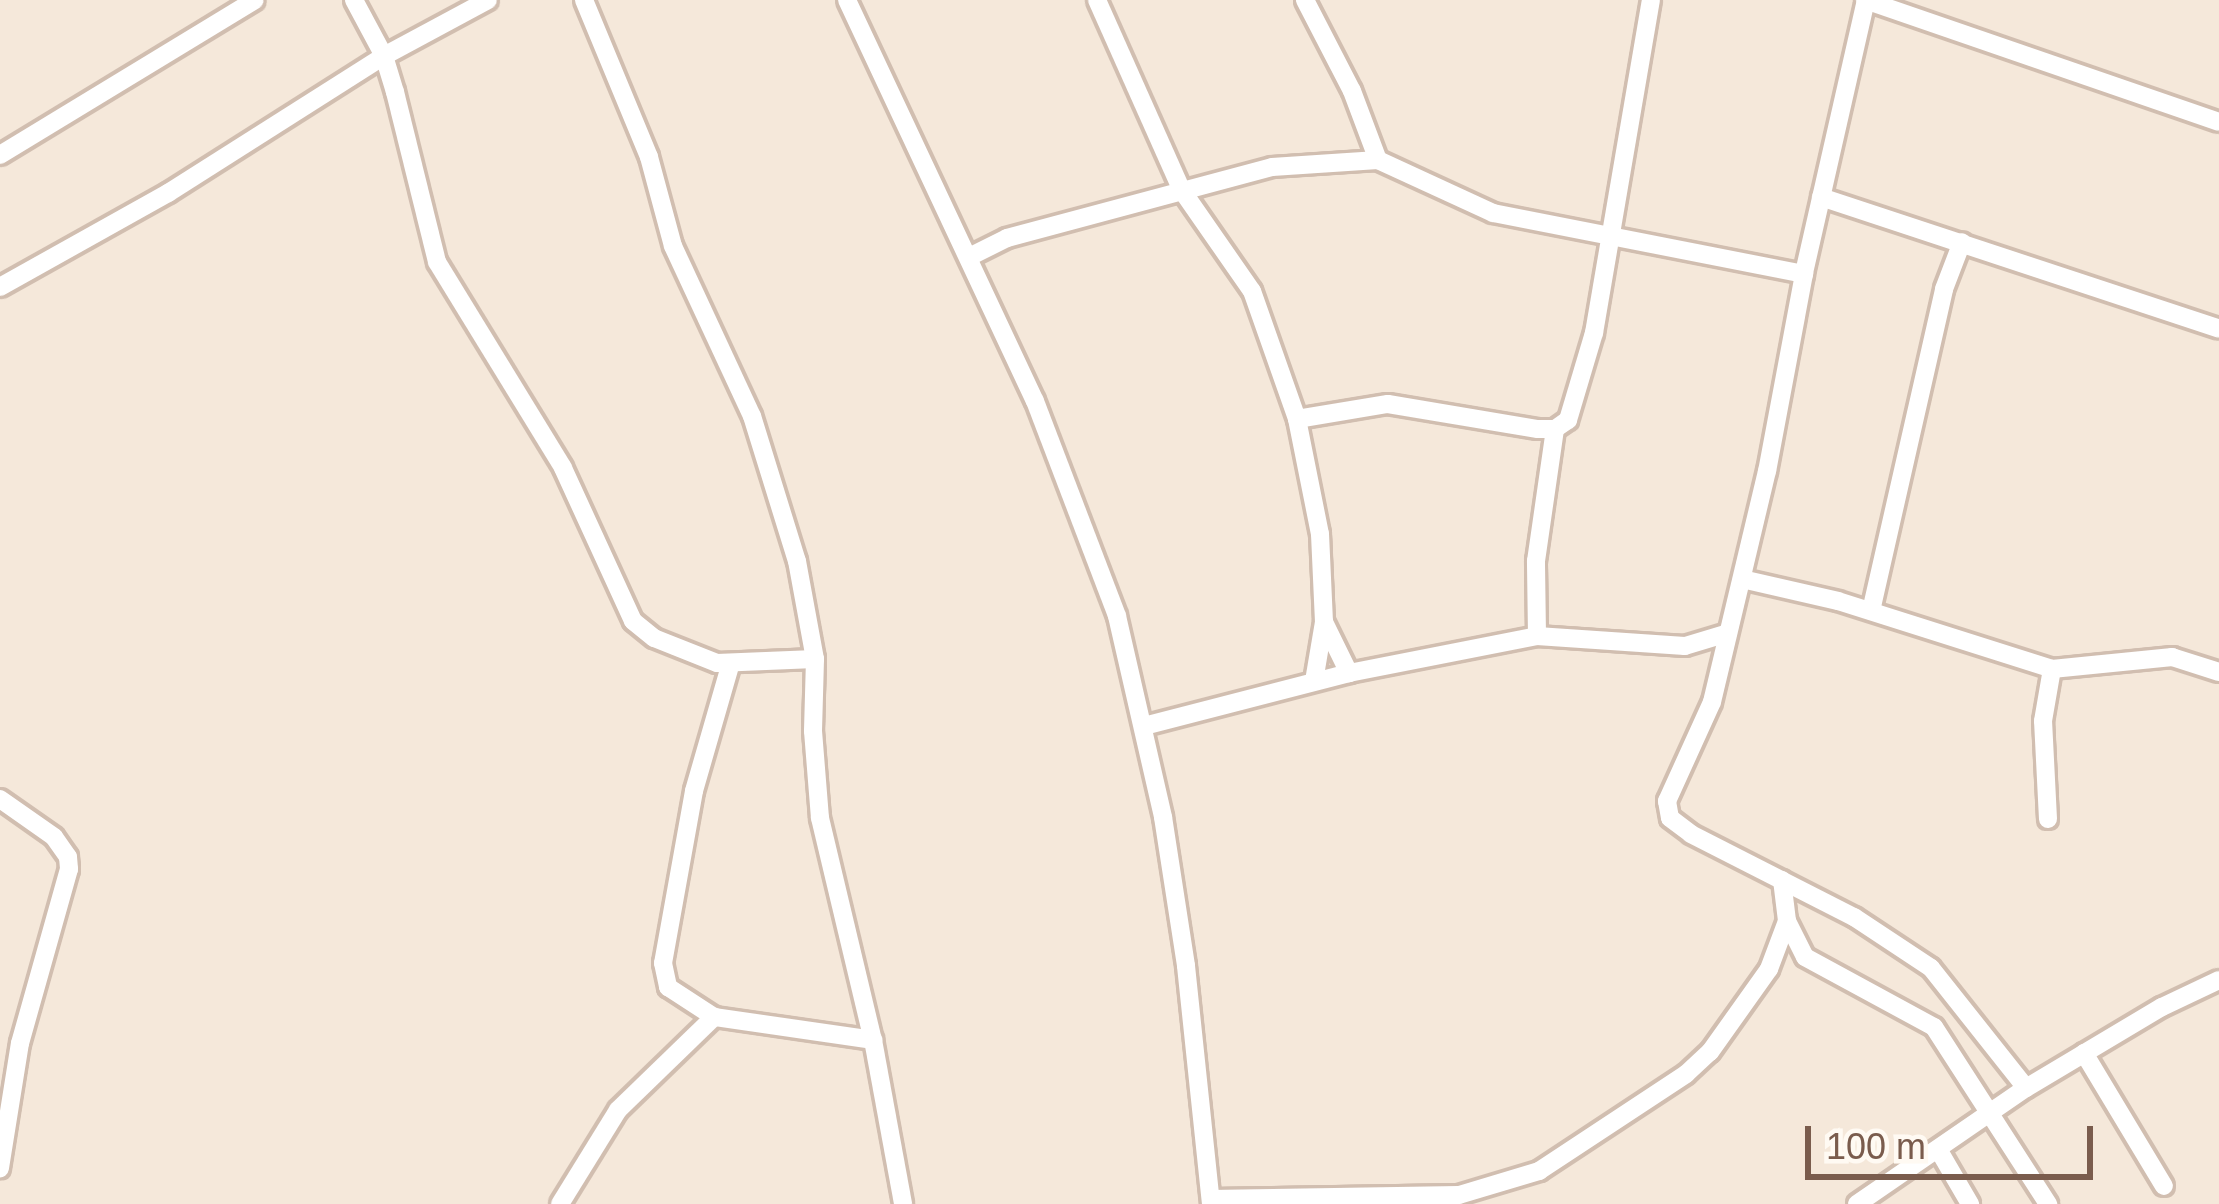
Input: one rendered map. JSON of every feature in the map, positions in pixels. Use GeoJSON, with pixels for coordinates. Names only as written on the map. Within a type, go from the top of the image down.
{"type":"FeatureCollection","features":[{"type":"Feature","properties":{"kind":"street"},"geometry":{"type":"LineString","coordinates":[[0,155],[255,0]]}},
{"type":"Feature","properties":{"kind":"street"},"geometry":{"type":"LineString","coordinates":[[354,0],[383,56],[437,262],[563,468],[624,606],[654,638],[730,666],[815,658]]}},
{"type":"Feature","properties":{"kind":"street"},"geometry":{"type":"LineString","coordinates":[[0,286],[168,193],[383,56],[488,0]]}},
{"type":"Feature","properties":{"kind":"street"},"geometry":{"type":"LineString","coordinates":[[584,0],[649,157],[673,246],[771,464],[808,605],[815,658],[820,818],[873,1040],[903,1204]]}},
{"type":"Feature","properties":{"kind":"street"},"geometry":{"type":"LineString","coordinates":[[848,0],[1035,401],[1118,616],[1144,726],[1186,966],[1211,1202],[1460,1195],[1503,1186],[1580,1148],[1633,1104],[1686,1074],[1711,1052],[1769,969],[1787,921]]}},
{"type":"Feature","properties":{"kind":"street"},"geometry":{"type":"LineString","coordinates":[[1097,0],[1180,189],[1252,291],[1297,419],[1317,500],[1324,622],[1314,681]]}},
{"type":"Feature","properties":{"kind":"street"},"geometry":{"type":"LineString","coordinates":[[1305,0],[1352,91],[1378,160]]}},
{"type":"Feature","properties":{"kind":"street"},"geometry":{"type":"LineString","coordinates":[[1297,419],[1388,404],[1555,429],[1568,420],[1581,390],[1603,262],[1612,236],[1651,0]]}},
{"type":"Feature","properties":{"kind":"street"},"geometry":{"type":"LineString","coordinates":[[2026,1088],[1931,968],[1854,917],[1690,834],[1670,818],[1667,801],[1712,702],[1865,0],[2219,122]]}},
{"type":"Feature","properties":{"kind":"street"},"geometry":{"type":"LineString","coordinates":[[970,257],[1006,238],[1272,167],[1378,160],[1403,167],[1480,208],[1804,274]]}},
{"type":"Feature","properties":{"kind":"street"},"geometry":{"type":"LineString","coordinates":[[1821,197],[2219,329]]}},
{"type":"Feature","properties":{"kind":"street"},"geometry":{"type":"LineString","coordinates":[[1870,611],[1944,290],[1963,242]]}},
{"type":"Feature","properties":{"kind":"street"},"geometry":{"type":"LineString","coordinates":[[1537,636],[1536,561],[1555,429]]}},
{"type":"Feature","properties":{"kind":"street"},"geometry":{"type":"LineString","coordinates":[[1742,579],[1870,611],[2052,669],[2172,657],[2219,673]]}},
{"type":"Feature","properties":{"kind":"street"},"geometry":{"type":"LineString","coordinates":[[1324,622],[1348,673]]}},
{"type":"Feature","properties":{"kind":"street"},"geometry":{"type":"LineString","coordinates":[[1144,726],[1348,673],[1537,636],[1685,646],[1728,633]]}},
{"type":"Feature","properties":{"kind":"street"},"geometry":{"type":"LineString","coordinates":[[1685,646],[1720,668]]}},
{"type":"Feature","properties":{"kind":"street"},"geometry":{"type":"LineString","coordinates":[[730,666],[694,791],[663,963],[668,987],[714,1017],[873,1040]]}},
{"type":"Feature","properties":{"kind":"street"},"geometry":{"type":"LineString","coordinates":[[2048,818],[2044,721],[2052,669]]}},
{"type":"Feature","properties":{"kind":"street"},"geometry":{"type":"LineString","coordinates":[[0,799],[54,837],[68,856],[69,869],[20,1043],[0,1168]]}},
{"type":"Feature","properties":{"kind":"street"},"geometry":{"type":"LineString","coordinates":[[1782,880],[1787,921],[1805,957],[1934,1027],[2048,1204]]}},
{"type":"Feature","properties":{"kind":"street"},"geometry":{"type":"LineString","coordinates":[[1769,969],[1805,957]]}},
{"type":"Feature","properties":{"kind":"street"},"geometry":{"type":"LineString","coordinates":[[1857,1204],[2026,1088],[2219,980]]}},
{"type":"Feature","properties":{"kind":"street"},"geometry":{"type":"LineString","coordinates":[[560,1204],[618,1110],[714,1017]]}},
{"type":"Feature","properties":{"kind":"street"},"geometry":{"type":"LineString","coordinates":[[2084,1053],[2164,1186]]}},
{"type":"Feature","properties":{"kind":"street"},"geometry":{"type":"LineString","coordinates":[[1939,1149],[1970,1204]]}},
{"type":"Feature","properties":{"kind":"shaded area"},"geometry":{"type":"Polygon","coordinates":[[[0,0],[2219,0],[2219,1204],[0,1204],[0,0]]]}}]}
